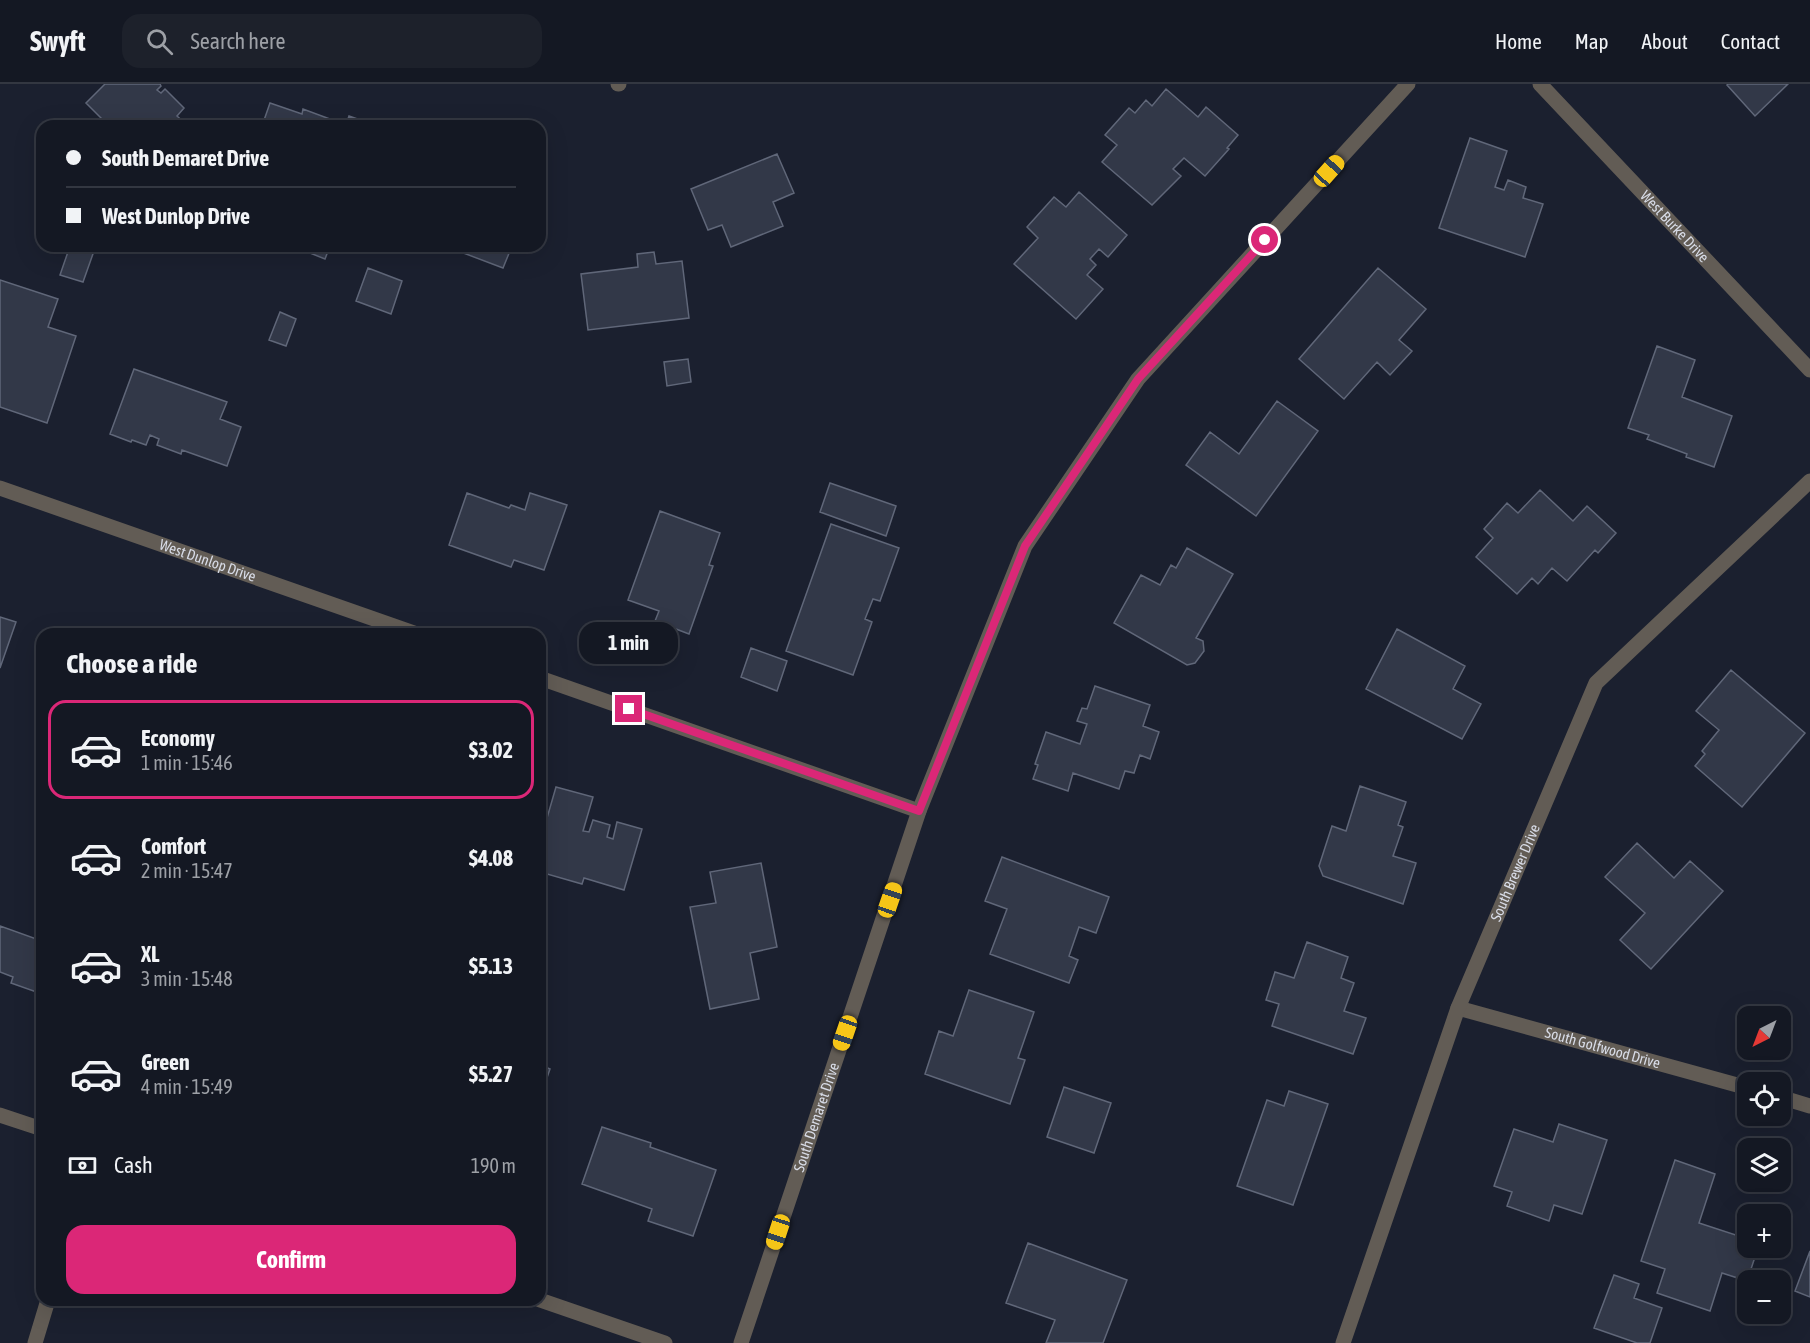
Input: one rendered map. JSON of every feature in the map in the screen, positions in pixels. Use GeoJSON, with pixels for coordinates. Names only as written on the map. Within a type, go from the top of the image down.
{"type":"FeatureCollection","features":[{"type":"Feature","properties":{"kind":"street","name":"South Demaret Drive"},"geometry":{"type":"LineString","coordinates":[[741,1343],[919,811],[1020,557],[1138,379],[1408,84]]}},
{"type":"Feature","properties":{"kind":"street","name":"West Burke Drive"},"geometry":{"type":"LineString","coordinates":[[1540,84],[1810,370]]}},
{"type":"Feature","properties":{"kind":"street","name":"South Brewer Drive"},"geometry":{"type":"LineString","coordinates":[[1343,1343],[1458,1008],[1596,683],[1810,482]]}},
{"type":"Feature","properties":{"kind":"street","name":"West Dunlop Drive"},"geometry":{"type":"LineString","coordinates":[[0,488],[400,628]]}},
{"type":"Feature","properties":{"kind":"street"},"geometry":{"type":"LineString","coordinates":[[546,680],[919,811]]}},
{"type":"Feature","properties":{"kind":"street","name":"South Golfwood Drive"},"geometry":{"type":"LineString","coordinates":[[1458,1008],[1737,1085]]}},
{"type":"Feature","properties":{"kind":"street"},"geometry":{"type":"LineString","coordinates":[[1791,1100],[1810,1106]]}},
{"type":"Feature","properties":{"kind":"street"},"geometry":{"type":"LineString","coordinates":[[0,1115],[36,1127]]}},
{"type":"Feature","properties":{"kind":"street"},"geometry":{"type":"LineString","coordinates":[[546,1302],[665,1343]]}},
{"type":"Feature","properties":{"kind":"street"},"geometry":{"type":"LineString","coordinates":[[35,1343],[46,1306]]}},
{"type":"Feature","properties":{"kind":"building"},"geometry":{"type":"Polygon","coordinates":[[[105,84],[160,84],[157,90],[161,93],[165,89],[184,108],[177,116],[181,120],[103,120],[86,103],[105,84]]]}},
{"type":"Feature","properties":{"kind":"building"},"geometry":{"type":"Polygon","coordinates":[[[1728,84],[1788,84],[1755,116],[1728,84]]]}},
{"type":"Feature","properties":{"kind":"building"},"geometry":{"type":"Polygon","coordinates":[[[1166,89],[1198,117],[1206,107],[1238,135],[1205,176],[1184,158],[1173,169],[1181,176],[1152,205],[1102,162],[1117,145],[1105,135],[1129,108],[1135,113],[1146,100],[1152,106],[1166,89]]]}},
{"type":"Feature","properties":{"kind":"building"},"geometry":{"type":"Polygon","coordinates":[[[270,103],[302,114],[303,109],[333,120],[264,120],[270,103]]]}},
{"type":"Feature","properties":{"kind":"building"},"geometry":{"type":"Polygon","coordinates":[[[349,116],[360,120],[348,120],[349,116]]]}},
{"type":"Feature","properties":{"kind":"building"},"geometry":{"type":"Polygon","coordinates":[[[1470,138],[1507,151],[1495,187],[1504,190],[1508,180],[1526,187],[1523,198],[1543,204],[1525,257],[1439,228],[1470,138]]]}},
{"type":"Feature","properties":{"kind":"building"},"geometry":{"type":"Polygon","coordinates":[[[777,154],[794,193],[773,202],[783,226],[731,247],[722,225],[708,230],[691,189],[777,154]]]}},
{"type":"Feature","properties":{"kind":"building"},"geometry":{"type":"Polygon","coordinates":[[[1079,192],[1127,235],[1108,257],[1099,249],[1090,259],[1096,265],[1087,275],[1103,289],[1076,319],[1014,264],[1038,238],[1027,227],[1054,197],[1066,207],[1079,192]]]}},
{"type":"Feature","properties":{"kind":"building"},"geometry":{"type":"Polygon","coordinates":[[[68,252],[94,252],[83,282],[60,275],[68,252]]]}},
{"type":"Feature","properties":{"kind":"building"},"geometry":{"type":"Polygon","coordinates":[[[308,252],[328,252],[325,259],[308,252]]]}},
{"type":"Feature","properties":{"kind":"building"},"geometry":{"type":"Polygon","coordinates":[[[461,252],[510,252],[503,268],[461,252]]]}},
{"type":"Feature","properties":{"kind":"building"},"geometry":{"type":"Polygon","coordinates":[[[654,252],[656,264],[682,261],[689,318],[588,330],[581,274],[638,267],[637,254],[654,252]]]}},
{"type":"Feature","properties":{"kind":"building"},"geometry":{"type":"Polygon","coordinates":[[[368,268],[402,281],[391,314],[356,301],[368,268]]]}},
{"type":"Feature","properties":{"kind":"building"},"geometry":{"type":"Polygon","coordinates":[[[1378,268],[1426,309],[1399,340],[1412,351],[1390,375],[1377,362],[1344,399],[1299,359],[1378,268]]]}},
{"type":"Feature","properties":{"kind":"building"},"geometry":{"type":"Polygon","coordinates":[[[0,280],[58,299],[48,327],[76,336],[47,423],[0,407],[0,280]]]}},
{"type":"Feature","properties":{"kind":"building"},"geometry":{"type":"Polygon","coordinates":[[[280,312],[296,319],[286,346],[269,340],[280,312]]]}},
{"type":"Feature","properties":{"kind":"building"},"geometry":{"type":"Polygon","coordinates":[[[1657,346],[1695,360],[1682,397],[1732,416],[1714,467],[1686,457],[1687,454],[1647,439],[1649,435],[1628,428],[1657,346]]]}},
{"type":"Feature","properties":{"kind":"building"},"geometry":{"type":"Polygon","coordinates":[[[688,359],[691,382],[667,386],[664,362],[688,359]]]}},
{"type":"Feature","properties":{"kind":"building"},"geometry":{"type":"Polygon","coordinates":[[[134,369],[227,402],[220,419],[241,427],[227,466],[182,450],[181,454],[157,445],[159,439],[150,435],[146,445],[110,434],[134,369]]]}},
{"type":"Feature","properties":{"kind":"building"},"geometry":{"type":"Polygon","coordinates":[[[1277,401],[1318,431],[1256,516],[1186,465],[1210,432],[1239,454],[1277,401]]]}},
{"type":"Feature","properties":{"kind":"building"},"geometry":{"type":"Polygon","coordinates":[[[830,483],[896,506],[886,536],[820,512],[830,483]]]}},
{"type":"Feature","properties":{"kind":"building"},"geometry":{"type":"Polygon","coordinates":[[[1540,490],[1573,521],[1587,506],[1616,533],[1598,553],[1595,550],[1567,581],[1552,568],[1538,584],[1532,578],[1517,594],[1476,557],[1493,538],[1484,529],[1507,503],[1518,513],[1540,490]]]}},
{"type":"Feature","properties":{"kind":"building"},"geometry":{"type":"Polygon","coordinates":[[[467,493],[509,508],[511,505],[525,510],[530,493],[567,505],[544,570],[514,560],[511,567],[449,545],[467,493]]]}},
{"type":"Feature","properties":{"kind":"building"},"geometry":{"type":"Polygon","coordinates":[[[660,511],[720,533],[709,565],[713,566],[689,634],[655,621],[659,611],[628,600],[660,511]]]}},
{"type":"Feature","properties":{"kind":"building"},"geometry":{"type":"Polygon","coordinates":[[[831,524],[899,548],[880,601],[873,599],[865,619],[872,622],[853,675],[786,651],[831,524]]]}},
{"type":"Feature","properties":{"kind":"building"},"geometry":{"type":"Polygon","coordinates":[[[1187,548],[1233,574],[1196,638],[1203,641],[1204,651],[1195,663],[1187,665],[1114,623],[1141,575],[1160,585],[1171,565],[1176,568],[1187,548]]]}},
{"type":"Feature","properties":{"kind":"building"},"geometry":{"type":"Polygon","coordinates":[[[0,617],[16,622],[0,668],[0,617]]]}},
{"type":"Feature","properties":{"kind":"building"},"geometry":{"type":"Polygon","coordinates":[[[1397,629],[1465,666],[1453,689],[1481,704],[1462,739],[1366,689],[1397,629]]]}},
{"type":"Feature","properties":{"kind":"building"},"geometry":{"type":"Polygon","coordinates":[[[751,648],[787,661],[777,691],[741,677],[751,648]]]}},
{"type":"Feature","properties":{"kind":"building"},"geometry":{"type":"Polygon","coordinates":[[[1731,670],[1805,733],[1742,807],[1695,766],[1705,754],[1702,751],[1719,730],[1696,711],[1731,670]]]}},
{"type":"Feature","properties":{"kind":"building"},"geometry":{"type":"Polygon","coordinates":[[[1095,686],[1150,705],[1143,726],[1159,732],[1150,759],[1140,755],[1134,773],[1125,771],[1119,789],[1073,773],[1068,791],[1033,779],[1038,765],[1035,764],[1046,732],[1080,744],[1087,724],[1077,721],[1082,708],[1087,709],[1095,686]]]}},
{"type":"Feature","properties":{"kind":"building"},"geometry":{"type":"Polygon","coordinates":[[[1360,786],[1406,802],[1398,825],[1403,827],[1393,856],[1416,863],[1403,904],[1323,876],[1319,866],[1332,826],[1346,831],[1360,786]]]}},
{"type":"Feature","properties":{"kind":"building"},"geometry":{"type":"Polygon","coordinates":[[[556,787],[593,797],[583,831],[589,832],[593,820],[610,825],[607,837],[613,839],[617,822],[642,829],[624,890],[584,878],[582,884],[546,874],[546,821],[556,787]]]}},
{"type":"Feature","properties":{"kind":"building"},"geometry":{"type":"Polygon","coordinates":[[[1637,843],[1674,878],[1690,861],[1723,891],[1651,969],[1620,940],[1645,913],[1605,877],[1637,843]]]}},
{"type":"Feature","properties":{"kind":"building"},"geometry":{"type":"Polygon","coordinates":[[[1002,857],[1109,897],[1096,933],[1079,927],[1069,956],[1078,960],[1069,983],[990,954],[1007,909],[985,901],[1002,857]]]}},
{"type":"Feature","properties":{"kind":"building"},"geometry":{"type":"Polygon","coordinates":[[[761,863],[777,947],[750,953],[759,999],[710,1009],[690,907],[716,903],[710,872],[761,863]]]}},
{"type":"Feature","properties":{"kind":"building"},"geometry":{"type":"Polygon","coordinates":[[[0,926],[36,939],[36,992],[11,983],[13,977],[0,972],[0,926]]]}},
{"type":"Feature","properties":{"kind":"building"},"geometry":{"type":"Polygon","coordinates":[[[1307,942],[1348,957],[1341,978],[1354,983],[1344,1011],[1366,1018],[1353,1054],[1272,1026],[1279,1004],[1266,1000],[1275,972],[1294,978],[1307,942]]]}},
{"type":"Feature","properties":{"kind":"building"},"geometry":{"type":"Polygon","coordinates":[[[969,990],[1034,1012],[1018,1058],[1025,1060],[1010,1104],[925,1074],[939,1031],[953,1036],[969,990]]]}},
{"type":"Feature","properties":{"kind":"building"},"geometry":{"type":"Polygon","coordinates":[[[546,1067],[550,1069],[546,1081],[546,1067]]]}},
{"type":"Feature","properties":{"kind":"building"},"geometry":{"type":"Polygon","coordinates":[[[1064,1087],[1111,1103],[1094,1153],[1047,1137],[1064,1087]]]}},
{"type":"Feature","properties":{"kind":"building"},"geometry":{"type":"Polygon","coordinates":[[[1289,1091],[1328,1104],[1293,1205],[1237,1186],[1267,1100],[1284,1106],[1289,1091]]]}},
{"type":"Feature","properties":{"kind":"building"},"geometry":{"type":"Polygon","coordinates":[[[1559,1124],[1607,1140],[1582,1214],[1554,1205],[1549,1221],[1507,1206],[1512,1192],[1494,1186],[1514,1129],[1553,1142],[1559,1124]]]}},
{"type":"Feature","properties":{"kind":"building"},"geometry":{"type":"Polygon","coordinates":[[[602,1127],[651,1143],[650,1147],[716,1170],[693,1236],[648,1221],[652,1209],[582,1184],[602,1127]]]}},
{"type":"Feature","properties":{"kind":"building"},"geometry":{"type":"Polygon","coordinates":[[[1675,1160],[1715,1174],[1699,1223],[1737,1235],[1737,1258],[1755,1258],[1751,1270],[1737,1270],[1737,1278],[1722,1273],[1710,1311],[1657,1293],[1665,1269],[1641,1261],[1675,1160]]]}},
{"type":"Feature","properties":{"kind":"building"},"geometry":{"type":"Polygon","coordinates":[[[1028,1243],[1127,1280],[1103,1343],[1046,1343],[1055,1320],[1006,1303],[1028,1243]]]}},
{"type":"Feature","properties":{"kind":"building"},"geometry":{"type":"Polygon","coordinates":[[[1810,1251],[1810,1297],[1795,1291],[1810,1251]]]}},
{"type":"Feature","properties":{"kind":"building"},"geometry":{"type":"Polygon","coordinates":[[[1614,1275],[1639,1284],[1634,1298],[1662,1308],[1650,1343],[1637,1343],[1594,1328],[1614,1275]]]}},
{"type":"Feature","properties":{"kind":"route"},"geometry":{"type":"LineString","coordinates":[[629,709],[919,811],[1025,546],[1138,379],[1265,240]]}}]}
